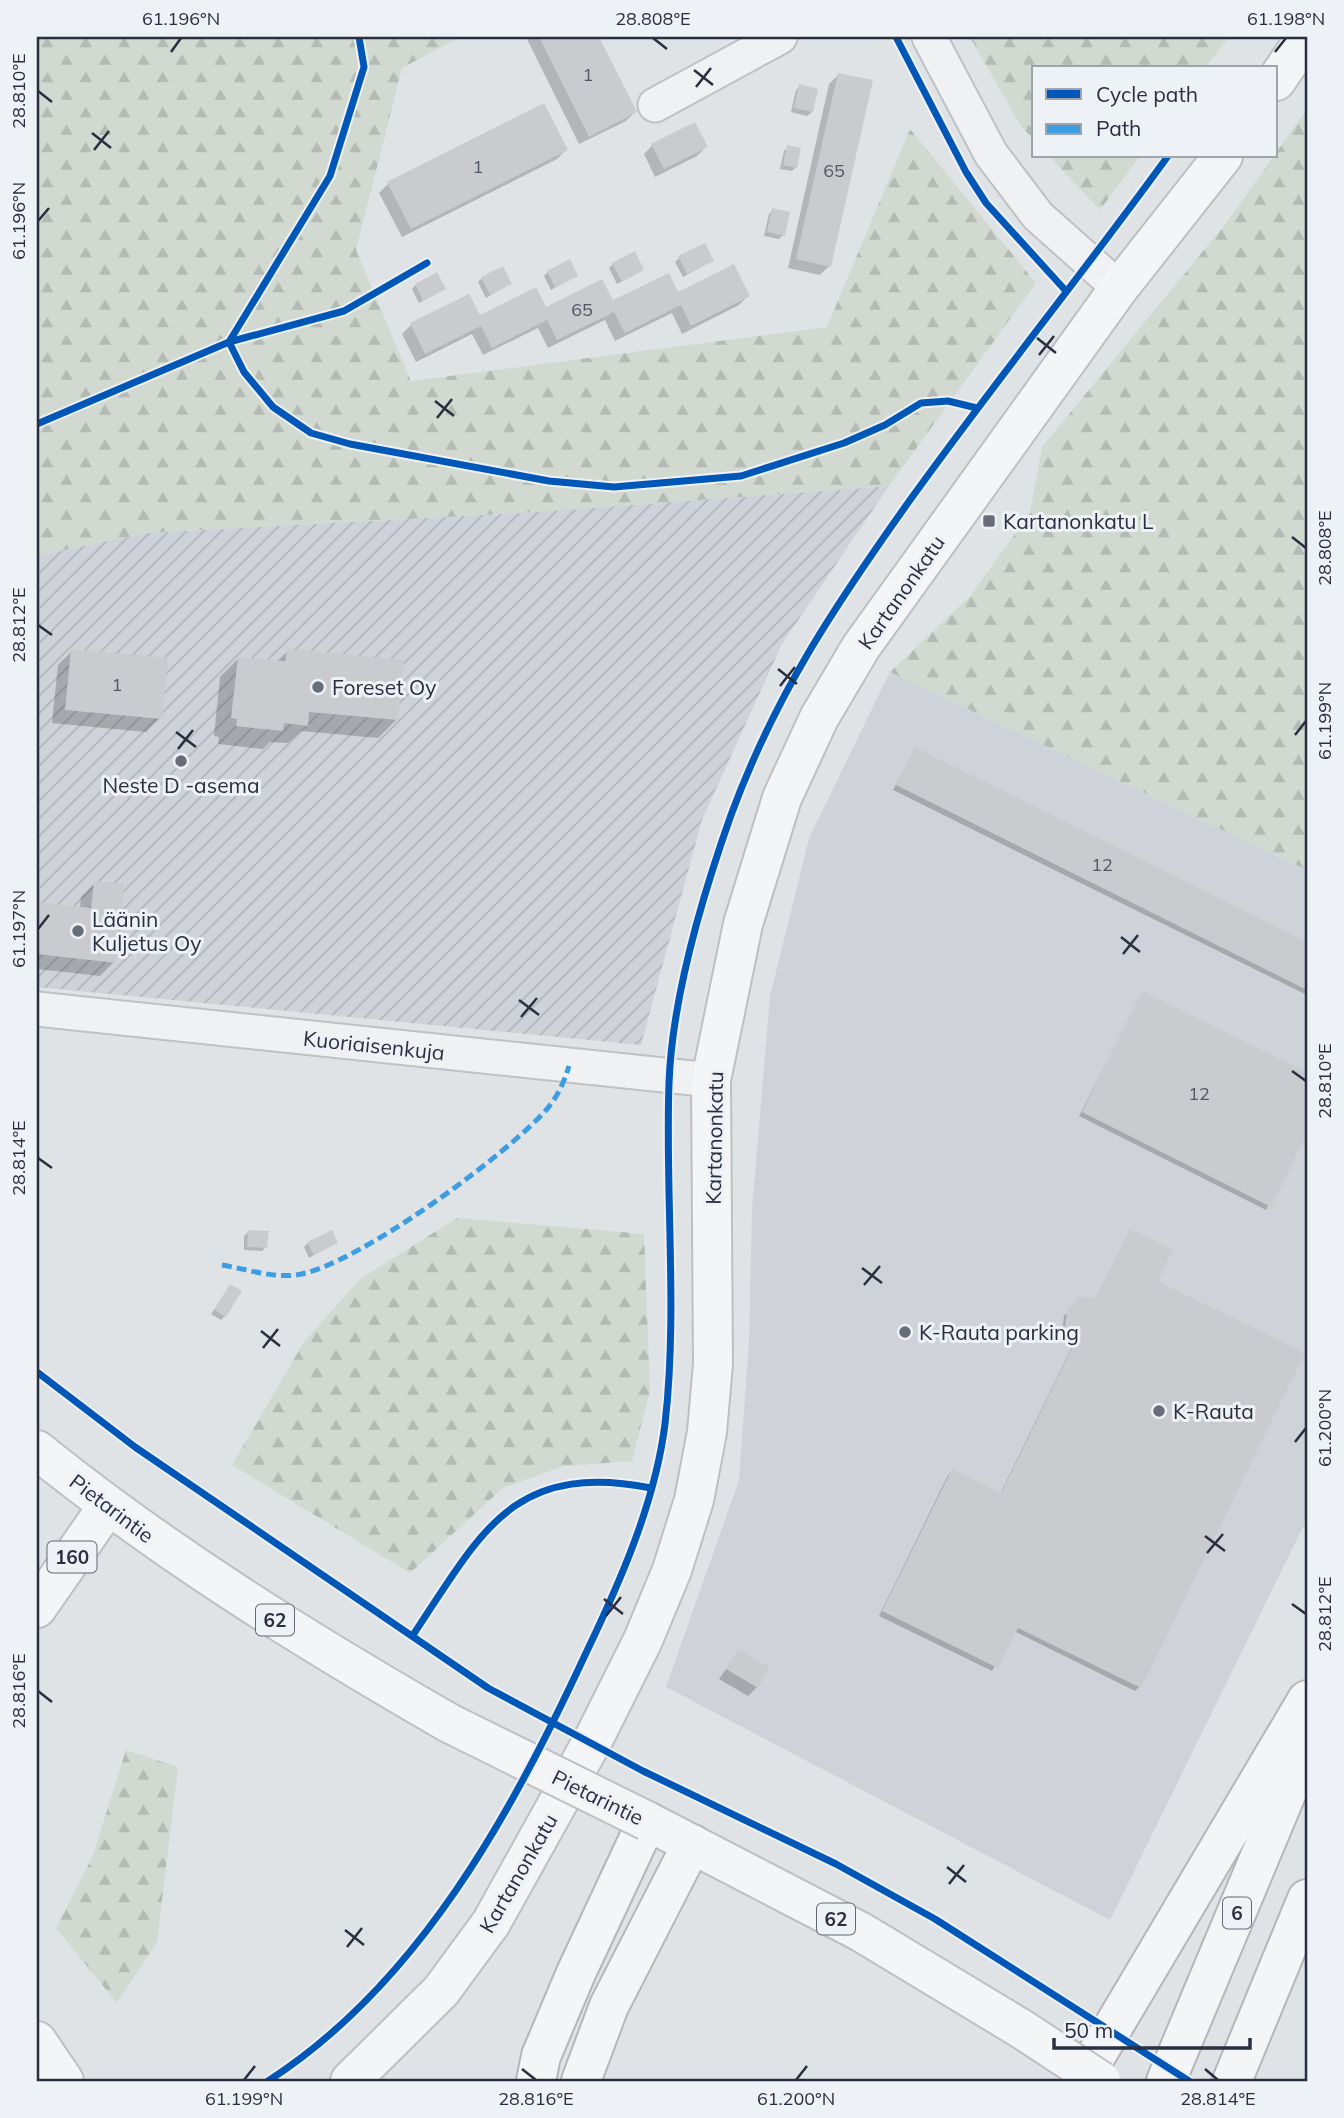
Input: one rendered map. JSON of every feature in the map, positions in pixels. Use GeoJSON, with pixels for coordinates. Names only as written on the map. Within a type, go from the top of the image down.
{"type":"FeatureCollection","features":[{"type":"Feature","properties":{"kind":"main road"},"geometry":{"type":"LineString","coordinates":[[1278,78],[1306,37]]}},
{"type":"Feature","properties":{"kind":"main road","name":"Kartanonkatu"},"geometry":{"type":"LineString","coordinates":[[350,2081],[441,1991],[491,1923],[594,1738],[643,1640],[672,1570],[694,1500],[707,1432],[713,1364],[711,1080],[743,923],[782,798],[818,719],[861,647],[1119,288],[1221,158]]}},
{"type":"Feature","properties":{"kind":"main road","name":"Pietarintie"},"geometry":{"type":"LineString","coordinates":[[37,1450],[107,1507],[240,1598],[449,1723],[647,1821],[861,1932],[1020,2028],[1101,2081]]}},
{"type":"Feature","properties":{"kind":"main road","name":"160"},"geometry":{"type":"LineString","coordinates":[[37,1608],[107,1507]]}},
{"type":"Feature","properties":{"kind":"main road"},"geometry":{"type":"LineString","coordinates":[[1081,2081],[1307,1700]]}},
{"type":"Feature","properties":{"kind":"main road","name":"6"},"geometry":{"type":"LineString","coordinates":[[1166,2081],[1307,1744]]}},
{"type":"Feature","properties":{"kind":"main road"},"geometry":{"type":"LineString","coordinates":[[536,2081],[541,2056],[576,1973],[647,1821]]}},
{"type":"Feature","properties":{"kind":"main road"},"geometry":{"type":"LineString","coordinates":[[582,2081],[608,2006],[692,1844]]}},
{"type":"Feature","properties":{"kind":"main road"},"geometry":{"type":"LineString","coordinates":[[1233,2081],[1307,1899]]}},
{"type":"Feature","properties":{"kind":"main road"},"geometry":{"type":"LineString","coordinates":[[37,2040],[64,2081]]}},
{"type":"Feature","properties":{"kind":"street"},"geometry":{"type":"LineString","coordinates":[[654,105],[780,37]]}},
{"type":"Feature","properties":{"kind":"street"},"geometry":{"type":"LineString","coordinates":[[929,37],[991,154],[1038,216],[1119,288]]}},
{"type":"Feature","properties":{"kind":"street","name":"Kuoriaisenkuja"},"geometry":{"type":"LineString","coordinates":[[37,1009],[711,1080]]}},
{"type":"Feature","properties":{"kind":"shaded area"},"geometry":{"type":"Polygon","coordinates":[[[889,486],[782,644],[702,820],[641,1045],[37,987],[37,556],[144,533],[520,513],[889,486]]]}},
{"type":"Feature","properties":{"kind":"shaded area"},"geometry":{"type":"Polygon","coordinates":[[[890,672],[1307,870],[1307,1519],[1110,1920],[666,1687],[739,1480],[749,1342],[752,1209],[770,996],[809,838],[890,672]]]}},
{"type":"Feature","properties":{"kind":"green space"},"geometry":{"type":"Polygon","coordinates":[[[37,37],[460,37],[402,68],[356,250],[411,381],[827,327],[910,129],[1036,283],[889,486],[520,513],[144,533],[37,556],[37,37]]]}},
{"type":"Feature","properties":{"kind":"green space"},"geometry":{"type":"Polygon","coordinates":[[[970,37],[1229,37],[1207,66],[1032,66],[1032,138],[1021,126],[970,37]]]}},
{"type":"Feature","properties":{"kind":"green space"},"geometry":{"type":"Polygon","coordinates":[[[1307,109],[1307,870],[890,672],[971,595],[1030,513],[1042,447],[1227,222],[1272,158],[1278,158],[1278,150],[1307,109]]]}},
{"type":"Feature","properties":{"kind":"green space"},"geometry":{"type":"Polygon","coordinates":[[[1051,158],[1139,158],[1100,210],[1051,158]]]}},
{"type":"Feature","properties":{"kind":"green space"},"geometry":{"type":"Polygon","coordinates":[[[457,1218],[644,1234],[650,1391],[632,1461],[564,1466],[503,1488],[410,1573],[232,1465],[304,1342],[360,1279],[457,1218]]]}},
{"type":"Feature","properties":{"kind":"green space"},"geometry":{"type":"Polygon","coordinates":[[[126,1750],[178,1767],[157,1942],[117,2003],[56,1928],[92,1858],[126,1750]]]}},
{"type":"Feature","properties":{"kind":"building"},"geometry":{"type":"Polygon","coordinates":[[[539,37],[599,37],[637,112],[589,137],[539,37]]]}},
{"type":"Feature","properties":{"kind":"building"},"geometry":{"type":"Polygon","coordinates":[[[838,73],[873,80],[831,267],[796,259],[838,73]]]}},
{"type":"Feature","properties":{"kind":"building"},"geometry":{"type":"Polygon","coordinates":[[[799,84],[818,89],[813,112],[794,108],[799,84]]]}},
{"type":"Feature","properties":{"kind":"building"},"geometry":{"type":"Polygon","coordinates":[[[544,103],[568,150],[411,229],[387,182],[544,103]]]}},
{"type":"Feature","properties":{"kind":"building"},"geometry":{"type":"Polygon","coordinates":[[[695,122],[708,147],[664,169],[651,144],[695,122]]]}},
{"type":"Feature","properties":{"kind":"building"},"geometry":{"type":"Polygon","coordinates":[[[787,145],[801,148],[797,168],[783,165],[787,145]]]}},
{"type":"Feature","properties":{"kind":"building"},"geometry":{"type":"Polygon","coordinates":[[[772,208],[790,212],[785,236],[767,232],[772,208]]]}},
{"type":"Feature","properties":{"kind":"building"},"geometry":{"type":"Polygon","coordinates":[[[705,243],[714,261],[687,274],[678,256],[705,243]]]}},
{"type":"Feature","properties":{"kind":"building"},"geometry":{"type":"Polygon","coordinates":[[[635,251],[644,270],[622,282],[612,263],[635,251]]]}},
{"type":"Feature","properties":{"kind":"building"},"geometry":{"type":"Polygon","coordinates":[[[570,259],[578,276],[555,288],[547,271],[570,259]]]}},
{"type":"Feature","properties":{"kind":"building"},"geometry":{"type":"Polygon","coordinates":[[[734,264],[750,296],[691,326],[681,305],[625,333],[614,312],[557,340],[547,320],[492,348],[481,326],[425,354],[410,323],[469,294],[480,315],[536,287],[546,307],[602,279],[613,300],[669,273],[678,292],[734,264]]]}},
{"type":"Feature","properties":{"kind":"building"},"geometry":{"type":"Polygon","coordinates":[[[503,266],[512,284],[490,295],[481,277],[503,266]]]}},
{"type":"Feature","properties":{"kind":"building"},"geometry":{"type":"Polygon","coordinates":[[[437,272],[446,289],[423,301],[415,284],[437,272]]]}},
{"type":"Feature","properties":{"kind":"building"},"geometry":{"type":"Polygon","coordinates":[[[71,649],[168,658],[162,719],[65,710],[71,649]]]}},
{"type":"Feature","properties":{"kind":"building","name":"Foreset Oy"},"geometry":{"type":"Polygon","coordinates":[[[287,649],[404,660],[398,720],[309,712],[308,726],[284,723],[283,731],[236,726],[237,719],[231,718],[238,657],[285,661],[287,649]]]}},
{"type":"Feature","properties":{"kind":"building"},"geometry":{"type":"Polygon","coordinates":[[[915,747],[1307,942],[1307,990],[896,785],[915,747]]]}},
{"type":"Feature","properties":{"kind":"building","name":"Läänin Kuljetus Oy"},"geometry":{"type":"Polygon","coordinates":[[[94,881],[124,884],[116,963],[37,954],[37,902],[91,908],[94,881]]]}},
{"type":"Feature","properties":{"kind":"building"},"geometry":{"type":"Polygon","coordinates":[[[1142,991],[1307,1073],[1307,1134],[1271,1207],[1082,1112],[1142,991]]]}},
{"type":"Feature","properties":{"kind":"building","name":"K-Rauta"},"geometry":{"type":"Polygon","coordinates":[[[1130,1229],[1173,1250],[1158,1281],[1305,1353],[1141,1688],[1018,1628],[998,1668],[882,1611],[952,1469],[1001,1493],[1076,1340],[1065,1327],[1067,1310],[1080,1297],[1096,1298],[1130,1229]]]}},
{"type":"Feature","properties":{"kind":"building"},"geometry":{"type":"Polygon","coordinates":[[[248,1230],[269,1231],[267,1248],[247,1247],[248,1230]]]}},
{"type":"Feature","properties":{"kind":"building"},"geometry":{"type":"Polygon","coordinates":[[[332,1230],[338,1243],[314,1255],[307,1242],[332,1230]]]}},
{"type":"Feature","properties":{"kind":"building"},"geometry":{"type":"Polygon","coordinates":[[[230,1284],[242,1291],[226,1317],[214,1310],[230,1284]]]}},
{"type":"Feature","properties":{"kind":"building"},"geometry":{"type":"Polygon","coordinates":[[[738,1649],[770,1667],[758,1688],[726,1669],[738,1649]]]}},
{"type":"Feature","properties":{"kind":"marked path"},"geometry":{"type":"LineString","coordinates":[[222,1265],[268,1274],[296,1275],[322,1267],[391,1231],[466,1180],[527,1129],[554,1099],[569,1066]]}},
{"type":"Feature","properties":{"kind":"cycle path"},"geometry":{"type":"LineString","coordinates":[[359,37],[364,67],[330,176],[229,342],[244,372],[273,407],[311,433],[350,444],[549,481],[614,487],[741,476],[844,443],[885,425],[921,403],[948,401],[977,408]]}},
{"type":"Feature","properties":{"kind":"cycle path"},"geometry":{"type":"LineString","coordinates":[[896,37],[966,172],[986,203],[1066,291]]}},
{"type":"Feature","properties":{"kind":"cycle path"},"geometry":{"type":"LineString","coordinates":[[268,2081],[322,2041],[371,1995],[416,1944],[456,1890],[493,1832],[557,1713],[611,1598],[645,1512],[660,1454],[669,1382],[671,1296],[668,1125],[671,1051],[676,1017],[710,878],[731,815],[768,729],[810,651],[883,538],[1167,158]]}},
{"type":"Feature","properties":{"kind":"cycle path"},"geometry":{"type":"LineString","coordinates":[[37,424],[229,342],[344,311],[427,263]]}},
{"type":"Feature","properties":{"kind":"cycle path"},"geometry":{"type":"LineString","coordinates":[[37,1372],[135,1447],[488,1688],[643,1771],[836,1864],[935,1919],[1189,2081]]}},
{"type":"Feature","properties":{"kind":"cycle path"},"geometry":{"type":"LineString","coordinates":[[413,1635],[459,1565],[505,1513],[533,1496],[565,1485],[604,1482],[651,1488]]}},
{"type":"Feature","properties":{"kind":"place","name":"Kartanonkatu L"},"geometry":{"type":"Point","coordinates":[989,521]}},
{"type":"Feature","properties":{"kind":"place","name":"Foreset Oy"},"geometry":{"type":"Point","coordinates":[318,687]}},
{"type":"Feature","properties":{"kind":"place","name":"Neste D -asema"},"geometry":{"type":"Point","coordinates":[181,761]}},
{"type":"Feature","properties":{"kind":"place","name":"Läänin Kuljetus Oy"},"geometry":{"type":"Point","coordinates":[78,931]}},
{"type":"Feature","properties":{"kind":"place","name":"K-Rauta parking"},"geometry":{"type":"Point","coordinates":[905,1332]}},
{"type":"Feature","properties":{"kind":"place","name":"K-Rauta"},"geometry":{"type":"Point","coordinates":[1159,1411]}}]}
